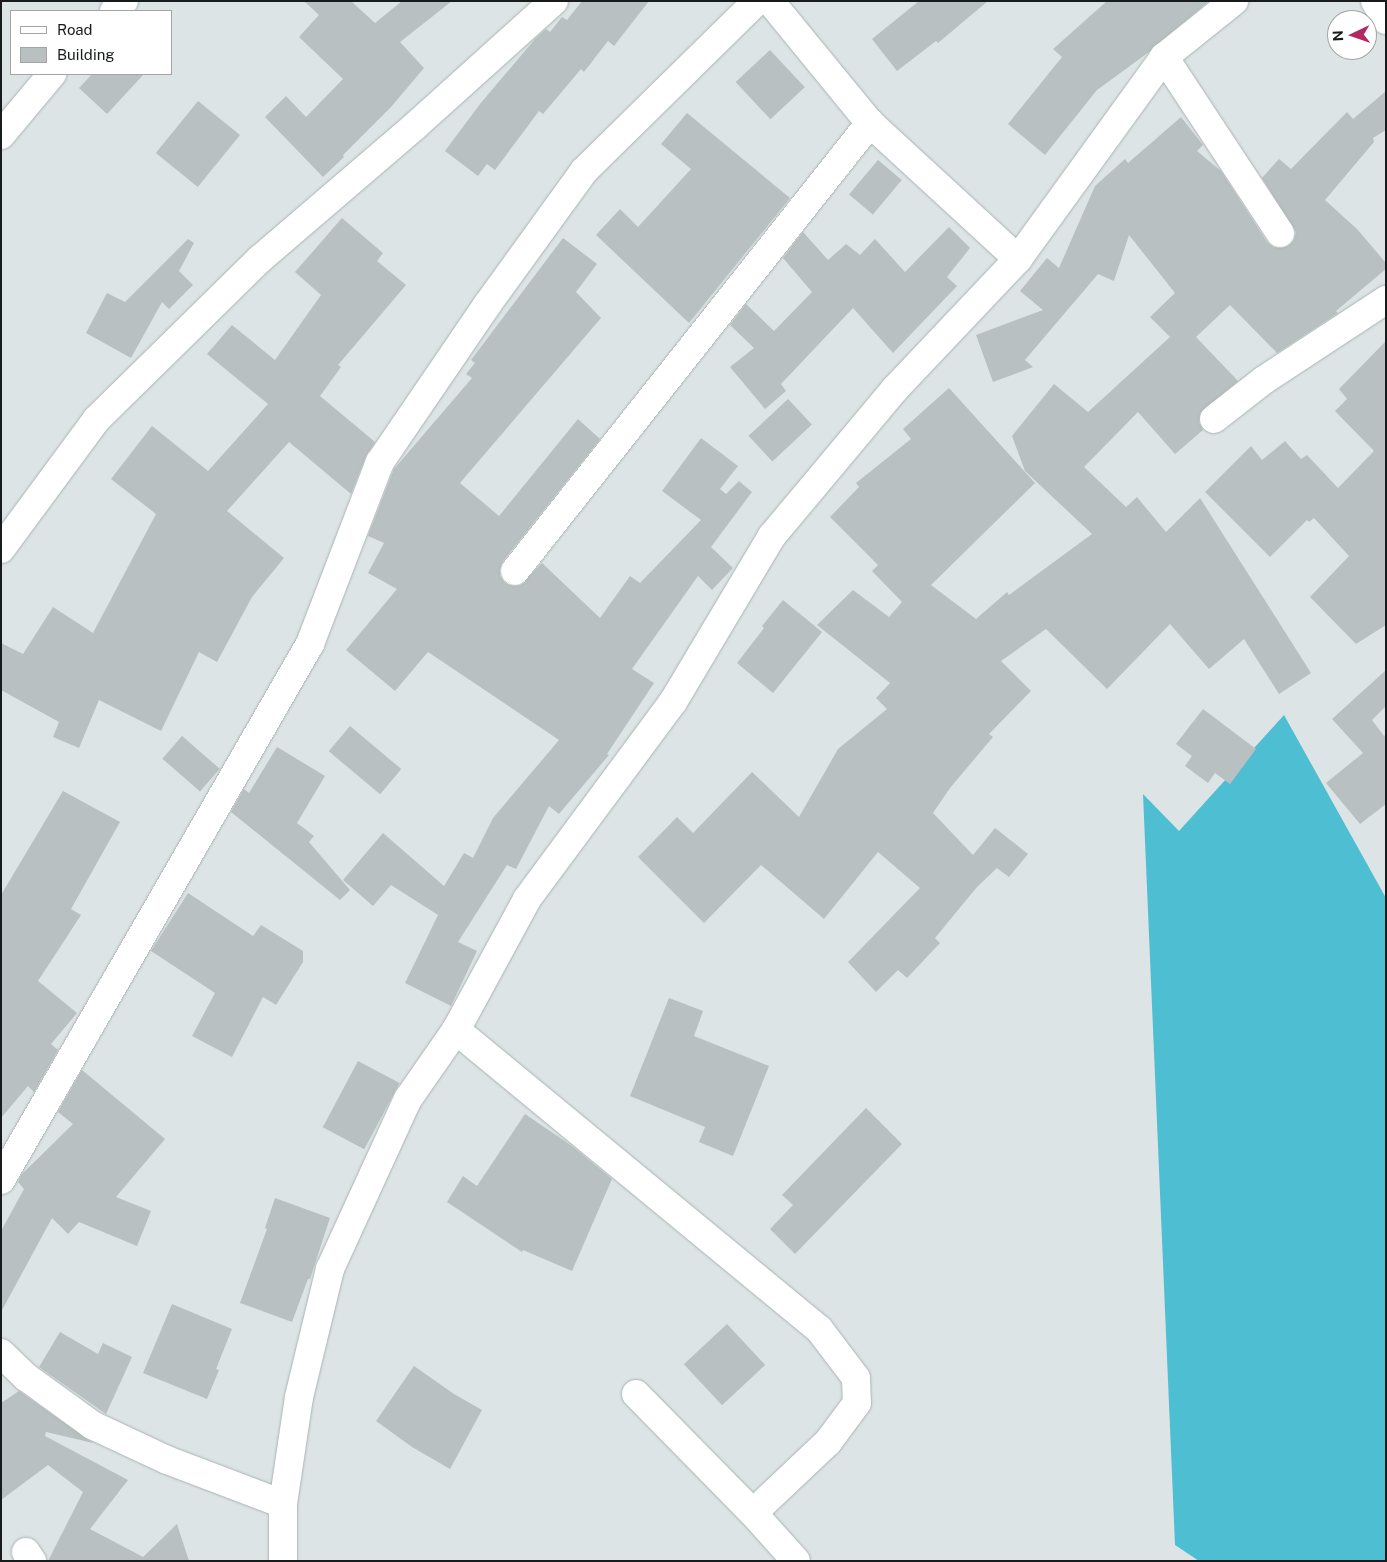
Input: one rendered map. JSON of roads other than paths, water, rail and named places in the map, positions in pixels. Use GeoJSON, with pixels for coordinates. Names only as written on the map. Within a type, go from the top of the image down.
{"type":"FeatureCollection","features":[{"type":"Feature","properties":{"kind":"street"},"geometry":{"type":"LineString","coordinates":[[115,10],[124,1]]}},
{"type":"Feature","properties":{"kind":"street"},"geometry":{"type":"LineString","coordinates":[[1,549],[96,420],[260,259],[415,126],[554,1]]}},
{"type":"Feature","properties":{"kind":"street"},"geometry":{"type":"LineString","coordinates":[[1,1180],[310,644],[380,462],[487,305],[584,170],[757,1]]}},
{"type":"Feature","properties":{"kind":"street"},"geometry":{"type":"LineString","coordinates":[[770,1],[870,123],[1018,259]]}},
{"type":"Feature","properties":{"kind":"street"},"geometry":{"type":"LineString","coordinates":[[283,1561],[283,1504],[299,1396],[330,1269],[408,1099],[456,1030],[527,899],[673,702],[772,536],[895,389],[1018,259],[1164,57],[1234,1]]}},
{"type":"Feature","properties":{"kind":"street"},"geometry":{"type":"LineString","coordinates":[[1375,1],[1386,20]]}},
{"type":"Feature","properties":{"kind":"street"},"geometry":{"type":"LineString","coordinates":[[1164,57],[1280,233]]}},
{"type":"Feature","properties":{"kind":"street"},"geometry":{"type":"LineString","coordinates":[[1,135],[51,75]]}},
{"type":"Feature","properties":{"kind":"street"},"geometry":{"type":"LineString","coordinates":[[516,571],[870,123]]}},
{"type":"Feature","properties":{"kind":"street"},"geometry":{"type":"LineString","coordinates":[[1214,419],[1264,380],[1386,300]]}},
{"type":"Feature","properties":{"kind":"street"},"geometry":{"type":"LineString","coordinates":[[456,1030],[819,1329],[856,1378],[857,1403],[828,1442],[753,1513]]}},
{"type":"Feature","properties":{"kind":"street"},"geometry":{"type":"LineString","coordinates":[[1,1353],[26,1377],[92,1425],[167,1460],[283,1504]]}},
{"type":"Feature","properties":{"kind":"street"},"geometry":{"type":"LineString","coordinates":[[636,1394],[753,1513],[796,1561]]}}]}
